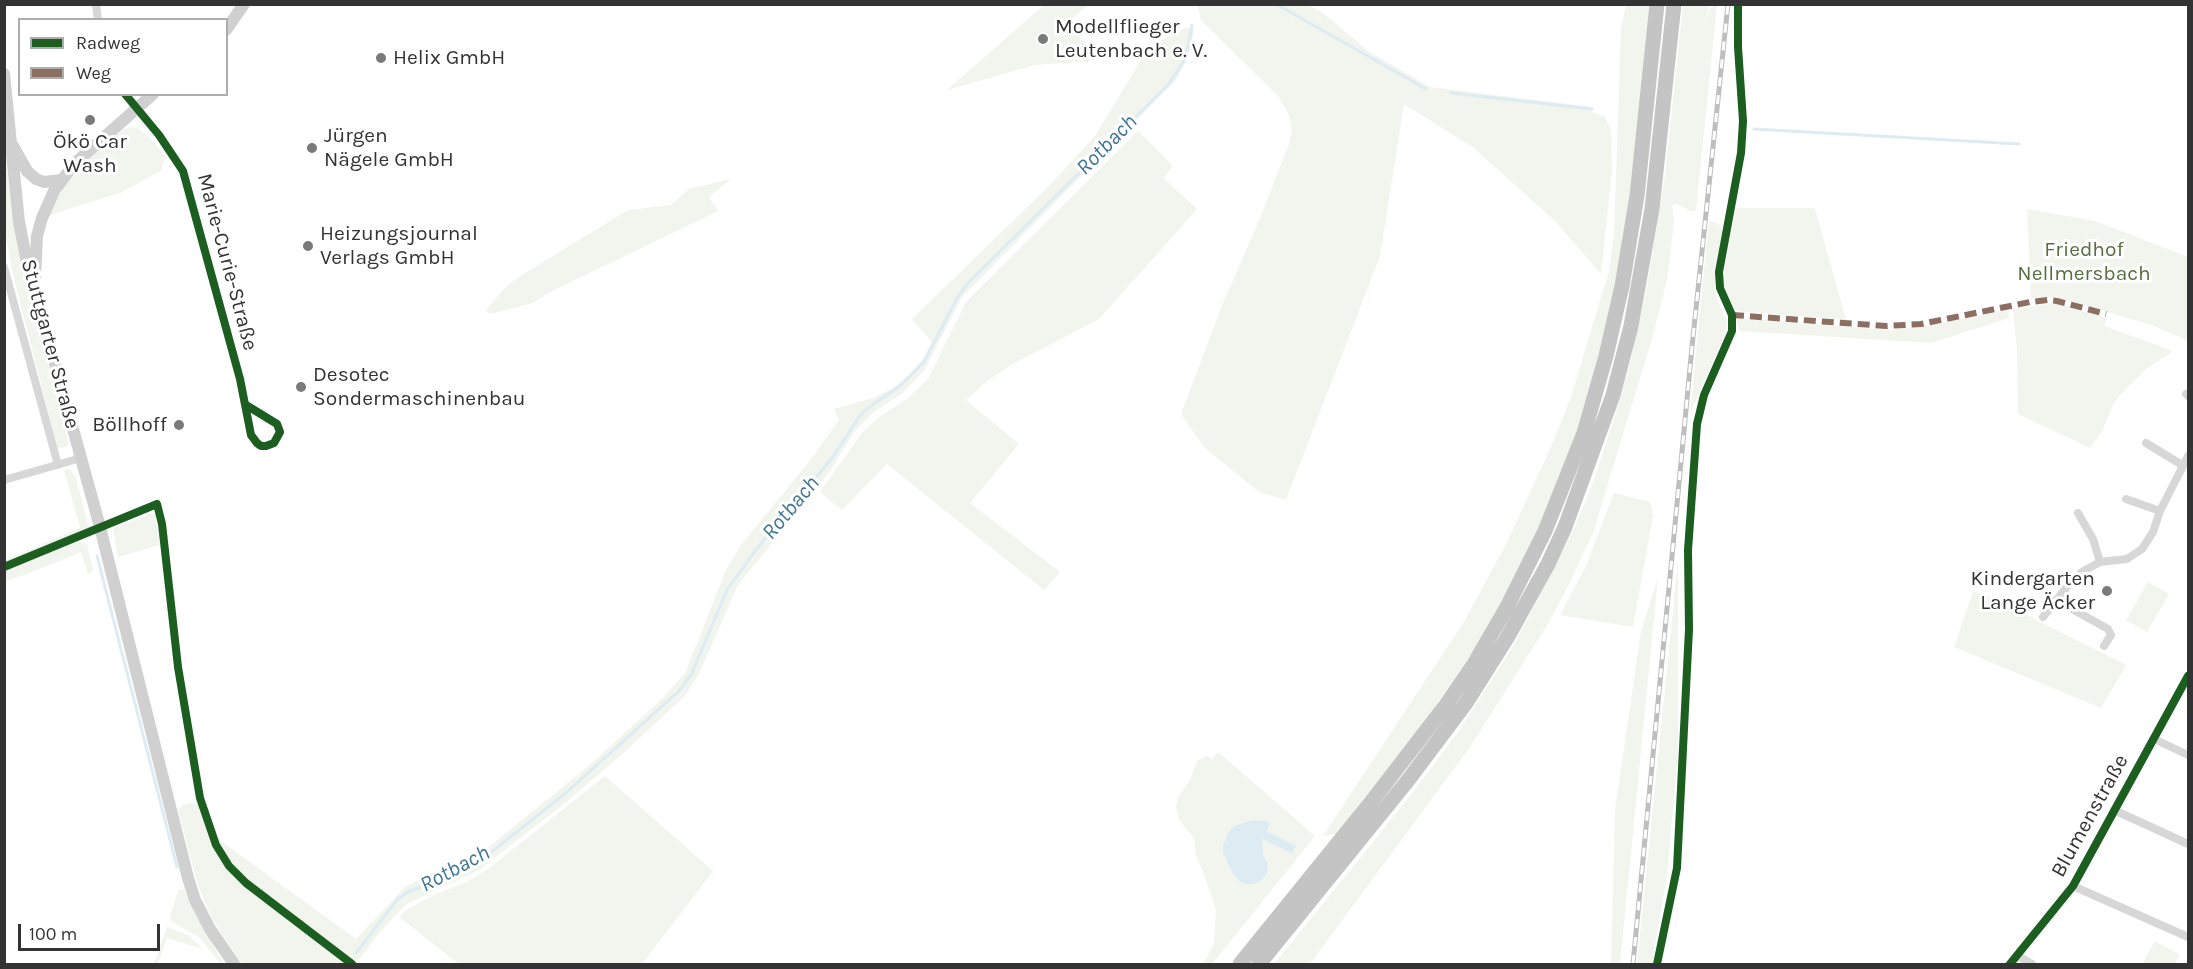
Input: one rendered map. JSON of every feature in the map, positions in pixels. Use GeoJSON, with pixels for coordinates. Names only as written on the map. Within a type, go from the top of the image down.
{"type":"FeatureCollection","features":[{"type":"Feature","properties":{"kind":"highway"},"geometry":{"type":"LineString","coordinates":[[1240,964],[1368,806],[1446,705],[1502,616],[1545,531],[1584,433],[1606,356],[1622,286],[1637,196],[1657,4]]}},
{"type":"Feature","properties":{"kind":"highway"},"geometry":{"type":"LineString","coordinates":[[1259,964],[1409,779],[1466,703],[1508,638],[1565,527],[1613,395],[1631,326],[1652,209],[1674,4]]}},
{"type":"Feature","properties":{"kind":"main road"},"geometry":{"type":"LineString","coordinates":[[228,27],[244,4]]}},
{"type":"Feature","properties":{"kind":"main road","name":"Stuttgarter Straße"},"geometry":{"type":"LineString","coordinates":[[4,74],[19,222],[36,298],[81,458],[188,878],[195,900],[210,929],[234,964]]}},
{"type":"Feature","properties":{"kind":"main road"},"geometry":{"type":"LineString","coordinates":[[36,298],[34,263],[37,236],[48,203],[61,180],[74,164],[151,96]]}},
{"type":"Feature","properties":{"kind":"main road"},"geometry":{"type":"LineString","coordinates":[[11,142],[27,171],[36,179],[44,182],[61,180]]}},
{"type":"Feature","properties":{"kind":"street","name":"Marie-Curie-Straße"},"geometry":{"type":"LineString","coordinates":[[126,96],[159,135],[183,171],[246,405],[253,440],[266,447],[274,443],[280,432],[277,423],[246,405]]}},
{"type":"Feature","properties":{"kind":"street"},"geometry":{"type":"LineString","coordinates":[[4,267],[58,465]]}},
{"type":"Feature","properties":{"kind":"street"},"geometry":{"type":"LineString","coordinates":[[2146,443],[2182,465]]}},
{"type":"Feature","properties":{"kind":"street"},"geometry":{"type":"LineString","coordinates":[[2043,617],[2070,583],[2082,572],[2100,562],[2127,559],[2135,555],[2148,540],[2188,456]]}},
{"type":"Feature","properties":{"kind":"street"},"geometry":{"type":"LineString","coordinates":[[4,480],[81,458]]}},
{"type":"Feature","properties":{"kind":"street"},"geometry":{"type":"LineString","coordinates":[[2126,498],[2160,512]]}},
{"type":"Feature","properties":{"kind":"street"},"geometry":{"type":"LineString","coordinates":[[2078,513],[2093,539],[2100,562]]}},
{"type":"Feature","properties":{"kind":"street"},"geometry":{"type":"LineString","coordinates":[[4,567],[99,527]]}},
{"type":"Feature","properties":{"kind":"street"},"geometry":{"type":"LineString","coordinates":[[2056,600],[2108,629],[2111,635],[2104,646]]}},
{"type":"Feature","properties":{"kind":"street","name":"Blumenstraße"},"geometry":{"type":"LineString","coordinates":[[2010,964],[2073,886],[2188,676]]}},
{"type":"Feature","properties":{"kind":"street"},"geometry":{"type":"LineString","coordinates":[[2154,739],[2188,755]]}},
{"type":"Feature","properties":{"kind":"street"},"geometry":{"type":"LineString","coordinates":[[2114,810],[2188,844]]}},
{"type":"Feature","properties":{"kind":"street"},"geometry":{"type":"LineString","coordinates":[[2073,886],[2188,938]]}},
{"type":"Feature","properties":{"kind":"street"},"geometry":{"type":"LineString","coordinates":[[2018,956],[2032,964]]}},
{"type":"Feature","properties":{"kind":"green space","name":"Modellflieger Leutenbach e. V."},"geometry":{"type":"Polygon","coordinates":[[[1044,5],[1088,5],[1069,21],[1094,58],[1090,61],[1035,65],[947,90],[1044,5]]]}},
{"type":"Feature","properties":{"kind":"green space"},"geometry":{"type":"Polygon","coordinates":[[[1198,5],[1308,5],[1323,13],[1368,51],[1430,87],[1592,107],[1592,112],[1605,117],[1611,130],[1612,170],[1601,274],[1555,221],[1474,148],[1404,104],[1380,256],[1286,500],[1259,492],[1205,448],[1181,414],[1223,303],[1259,221],[1289,144],[1292,130],[1289,115],[1279,97],[1201,20],[1198,5]]]}},
{"type":"Feature","properties":{"kind":"green space"},"geometry":{"type":"Polygon","coordinates":[[[1626,5],[1649,5],[1640,109],[1625,232],[1606,330],[1574,441],[1541,523],[1507,592],[1473,651],[1430,714],[1336,834],[1323,836],[1464,622],[1506,544],[1551,447],[1571,397],[1609,271],[1614,235],[1621,28],[1626,5]]]}},
{"type":"Feature","properties":{"kind":"green space"},"geometry":{"type":"Polygon","coordinates":[[[1683,5],[1709,5],[1705,25],[1710,8],[1717,5],[1696,210],[1692,212],[1678,204],[1672,205],[1674,222],[1667,280],[1651,342],[1593,533],[1546,627],[1470,747],[1312,961],[1309,964],[1274,964],[1407,800],[1459,731],[1514,645],[1572,533],[1592,486],[1606,444],[1629,368],[1646,292],[1664,183],[1683,5]]]}},
{"type":"Feature","properties":{"kind":"green space"},"geometry":{"type":"Polygon","coordinates":[[[1187,27],[1194,31],[1187,60],[1175,81],[962,297],[924,371],[903,393],[874,412],[854,432],[832,468],[738,585],[699,674],[685,696],[618,758],[559,808],[479,870],[405,905],[357,960],[348,958],[236,870],[214,836],[356,939],[406,886],[467,860],[486,849],[585,769],[662,699],[685,673],[726,570],[741,545],[809,462],[839,420],[834,409],[873,398],[893,388],[909,375],[922,360],[932,342],[912,319],[1050,185],[1095,136],[1146,52],[1158,42],[1187,27]]]}},
{"type":"Feature","properties":{"kind":"green space"},"geometry":{"type":"Polygon","coordinates":[[[4,112],[31,297],[68,441],[68,446],[61,448],[57,447],[12,270],[5,231],[4,112]]]}},
{"type":"Feature","properties":{"kind":"green space"},"geometry":{"type":"Polygon","coordinates":[[[130,127],[137,128],[159,148],[166,158],[162,164],[162,170],[120,193],[46,217],[73,171],[119,131],[130,127]]]}},
{"type":"Feature","properties":{"kind":"green space"},"geometry":{"type":"Polygon","coordinates":[[[1138,131],[1173,166],[1163,178],[1197,209],[1099,319],[1011,365],[986,382],[966,400],[1019,444],[970,503],[1060,572],[1044,590],[887,464],[842,510],[820,492],[862,433],[879,417],[908,398],[928,379],[966,302],[1138,131]]]}},
{"type":"Feature","properties":{"kind":"green space"},"geometry":{"type":"Polygon","coordinates":[[[731,179],[709,197],[718,211],[550,292],[533,303],[490,314],[486,310],[517,278],[628,210],[671,205],[689,189],[731,179]]]}},
{"type":"Feature","properties":{"kind":"green space"},"geometry":{"type":"Polygon","coordinates":[[[1736,208],[1815,208],[1846,320],[1735,311],[1722,282],[1736,208]]]}},
{"type":"Feature","properties":{"kind":"green space","name":"Friedhof Nellmersbach"},"geometry":{"type":"Polygon","coordinates":[[[2027,209],[2095,221],[2188,257],[2188,341],[2152,325],[2056,297],[2031,298],[2027,209]]]}},
{"type":"Feature","properties":{"kind":"green space"},"geometry":{"type":"Polygon","coordinates":[[[1709,220],[1720,225],[1725,233],[1715,286],[1717,299],[1727,322],[1725,334],[1690,414],[1709,220]]]}},
{"type":"Feature","properties":{"kind":"green space"},"geometry":{"type":"Polygon","coordinates":[[[2055,303],[2107,318],[2104,326],[2172,352],[2146,369],[2121,394],[2114,403],[2102,431],[2090,448],[2018,414],[2017,350],[2013,309],[2055,303]]]}},
{"type":"Feature","properties":{"kind":"green space"},"geometry":{"type":"Polygon","coordinates":[[[2008,310],[2009,318],[1931,343],[1739,331],[1736,318],[1890,330],[1931,325],[2008,310]]]}},
{"type":"Feature","properties":{"kind":"green space"},"geometry":{"type":"Polygon","coordinates":[[[70,469],[76,478],[89,529],[5,564],[5,560],[80,528],[64,470],[70,469]]]}},
{"type":"Feature","properties":{"kind":"green space"},"geometry":{"type":"Polygon","coordinates":[[[1614,493],[1650,502],[1653,516],[1633,627],[1560,615],[1586,566],[1614,493]]]}},
{"type":"Feature","properties":{"kind":"green space"},"geometry":{"type":"Polygon","coordinates":[[[155,513],[160,545],[118,557],[113,528],[155,513]]]}},
{"type":"Feature","properties":{"kind":"green space"},"geometry":{"type":"Polygon","coordinates":[[[80,542],[87,544],[93,571],[88,574],[81,552],[5,581],[5,570],[80,542]]]}},
{"type":"Feature","properties":{"kind":"green space"},"geometry":{"type":"Polygon","coordinates":[[[1678,561],[1678,752],[1667,875],[1652,964],[1637,964],[1678,561]]]}},
{"type":"Feature","properties":{"kind":"green space"},"geometry":{"type":"Polygon","coordinates":[[[1658,578],[1620,964],[1611,964],[1615,810],[1641,631],[1658,578]]]}},
{"type":"Feature","properties":{"kind":"green space"},"geometry":{"type":"Polygon","coordinates":[[[2148,582],[2169,594],[2147,632],[2126,620],[2148,582]]]}},
{"type":"Feature","properties":{"kind":"green space"},"geometry":{"type":"Polygon","coordinates":[[[1973,592],[1991,597],[2126,665],[2101,708],[1954,647],[1973,592]]]}},
{"type":"Feature","properties":{"kind":"green space"},"geometry":{"type":"Polygon","coordinates":[[[1218,752],[1315,836],[1212,964],[1203,964],[1214,944],[1216,910],[1196,855],[1194,838],[1179,820],[1176,807],[1179,796],[1190,780],[1197,761],[1206,756],[1212,759],[1218,752]],[[1261,820],[1254,884],[1262,880],[1267,873],[1268,864],[1263,855],[1261,843],[1266,831],[1261,820]]]}},
{"type":"Feature","properties":{"kind":"green space"},"geometry":{"type":"Polygon","coordinates":[[[605,776],[713,871],[642,964],[459,964],[399,917],[406,910],[434,895],[467,882],[488,869],[605,776]]]}},
{"type":"Feature","properties":{"kind":"green space"},"geometry":{"type":"Polygon","coordinates":[[[192,803],[200,805],[216,854],[239,881],[345,964],[242,964],[211,917],[197,882],[178,810],[183,805],[192,803]]]}},
{"type":"Feature","properties":{"kind":"green space"},"geometry":{"type":"Polygon","coordinates":[[[184,889],[224,964],[221,964],[200,938],[171,921],[170,917],[177,894],[179,890],[184,889]]]}},
{"type":"Feature","properties":{"kind":"green space"},"geometry":{"type":"Polygon","coordinates":[[[167,927],[188,935],[203,949],[167,938],[158,963],[164,964],[154,964],[167,927]]]}},
{"type":"Feature","properties":{"kind":"green space"},"geometry":{"type":"Polygon","coordinates":[[[2155,941],[2180,955],[2175,964],[2142,964],[2155,941]]]}},
{"type":"Feature","properties":{"kind":"shaded area"},"geometry":{"type":"Polygon","coordinates":[[[1253,820],[1267,821],[1270,825],[1266,831],[1296,846],[1292,853],[1262,839],[1263,855],[1268,864],[1267,873],[1262,880],[1254,884],[1245,884],[1239,881],[1232,872],[1223,852],[1223,846],[1228,833],[1234,826],[1253,820]]]}},
{"type":"Feature","properties":{"kind":"waterway"},"geometry":{"type":"LineString","coordinates":[[1276,4],[1426,89]]}},
{"type":"Feature","properties":{"kind":"waterway","name":"Rotbach"},"geometry":{"type":"LineString","coordinates":[[356,953],[398,899],[408,892],[467,868],[490,853],[567,792],[679,691],[691,675],[727,590],[755,551],[833,457],[859,417],[900,386],[924,362],[957,298],[968,283],[1169,84],[1183,62],[1192,25]]}},
{"type":"Feature","properties":{"kind":"waterway"},"geometry":{"type":"LineString","coordinates":[[1451,93],[1592,109]]}},
{"type":"Feature","properties":{"kind":"waterway"},"geometry":{"type":"LineString","coordinates":[[1754,129],[2019,144]]}},
{"type":"Feature","properties":{"kind":"waterway"},"geometry":{"type":"LineString","coordinates":[[97,556],[177,867]]}},
{"type":"Feature","properties":{"kind":"railway"},"geometry":{"type":"LineString","coordinates":[[1633,964],[1692,347],[1728,4]]}},
{"type":"Feature","properties":{"kind":"marked path"},"geometry":{"type":"LineString","coordinates":[[1732,315],[1886,326],[1921,324],[2048,300],[2106,314]]}},
{"type":"Feature","properties":{"kind":"cycle path"},"geometry":{"type":"LineString","coordinates":[[1657,964],[1677,868],[1689,629],[1688,550],[1697,424],[1704,395],[1732,331],[1732,315],[1720,288],[1719,272],[1741,153],[1743,121],[1738,47],[1738,4]]}},
{"type":"Feature","properties":{"kind":"cycle path"},"geometry":{"type":"LineString","coordinates":[[127,96],[159,135],[183,171],[240,379],[251,435],[261,446],[274,443],[280,432],[277,424],[246,405]]}},
{"type":"Feature","properties":{"kind":"cycle path"},"geometry":{"type":"LineString","coordinates":[[4,567],[157,504],[162,524],[178,667],[200,798],[216,845],[229,866],[246,883],[352,964]]}},
{"type":"Feature","properties":{"kind":"cycle path"},"geometry":{"type":"LineString","coordinates":[[2010,964],[2073,886],[2188,676]]}},
{"type":"Feature","properties":{"kind":"place","name":"Modellflieger Leutenbach e. V."},"geometry":{"type":"Point","coordinates":[1043,39]}},
{"type":"Feature","properties":{"kind":"place","name":"Helix GmbH"},"geometry":{"type":"Point","coordinates":[381,58]}},
{"type":"Feature","properties":{"kind":"place","name":"Ökö Car Wash"},"geometry":{"type":"Point","coordinates":[90,120]}},
{"type":"Feature","properties":{"kind":"place","name":"Jürgen Nägele GmbH"},"geometry":{"type":"Point","coordinates":[312,148]}},
{"type":"Feature","properties":{"kind":"place","name":"Heizungsjournal Verlags GmbH"},"geometry":{"type":"Point","coordinates":[308,246]}},
{"type":"Feature","properties":{"kind":"place","name":"Desotec Sondermaschinenbau"},"geometry":{"type":"Point","coordinates":[301,387]}},
{"type":"Feature","properties":{"kind":"place","name":"Böllhoff"},"geometry":{"type":"Point","coordinates":[179,425]}},
{"type":"Feature","properties":{"kind":"place","name":"Kindergarten Lange Äcker"},"geometry":{"type":"Point","coordinates":[2107,591]}}]}
